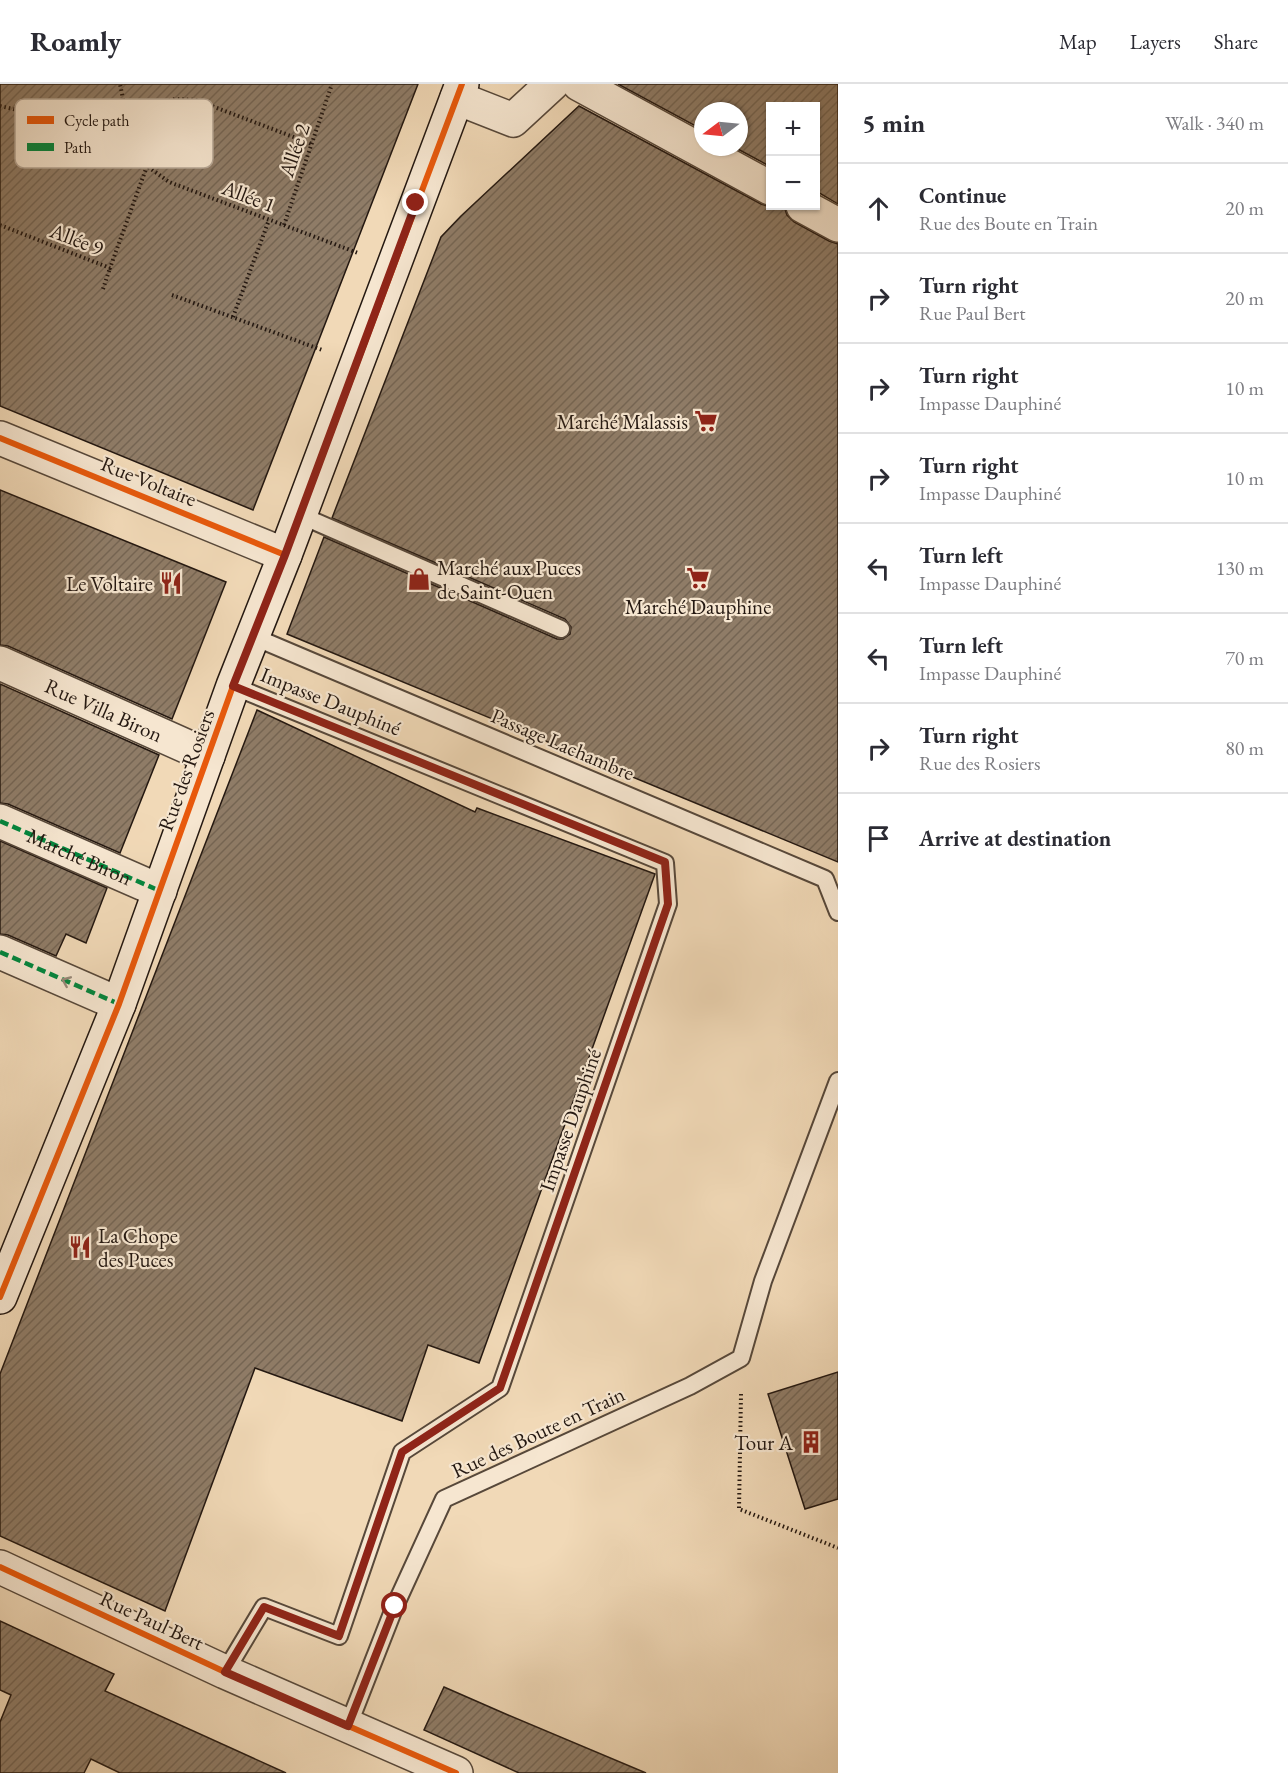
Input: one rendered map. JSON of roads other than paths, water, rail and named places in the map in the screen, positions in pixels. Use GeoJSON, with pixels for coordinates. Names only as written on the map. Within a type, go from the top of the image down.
{"type":"FeatureCollection","features":[{"type":"Feature","properties":{"kind":"street"},"geometry":{"type":"LineString","coordinates":[[459,91],[513,120],[552,84]]}},
{"type":"Feature","properties":{"kind":"street"},"geometry":{"type":"LineString","coordinates":[[579,84],[766,185]]}},
{"type":"Feature","properties":{"kind":"street","name":"Rue des Rosiers"},"geometry":{"type":"LineString","coordinates":[[0,1297],[119,1004],[233,686],[285,555],[459,91]]}},
{"type":"Feature","properties":{"kind":"street"},"geometry":{"type":"LineString","coordinates":[[810,210],[838,225]]}},
{"type":"Feature","properties":{"kind":"street","name":"Rue Voltaire"},"geometry":{"type":"LineString","coordinates":[[0,438],[285,555]]}},
{"type":"Feature","properties":{"kind":"street","name":"Rue Villa Biron"},"geometry":{"type":"LineString","coordinates":[[0,663],[208,756]]}},
{"type":"Feature","properties":{"kind":"street","name":"Marché Biron"},"geometry":{"type":"LineString","coordinates":[[0,821],[160,891]]}},
{"type":"Feature","properties":{"kind":"street"},"geometry":{"type":"LineString","coordinates":[[0,952],[119,1004]]}},
{"type":"Feature","properties":{"kind":"street","name":"Rue Paul Bert"},"geometry":{"type":"LineString","coordinates":[[0,1567],[225,1672],[456,1773]]}},
{"type":"Feature","properties":{"kind":"lane"},"geometry":{"type":"LineString","coordinates":[[300,515],[561,629]]}},
{"type":"Feature","properties":{"kind":"lane","name":"Passage Lachambre"},"geometry":{"type":"LineString","coordinates":[[252,636],[825,879],[838,912]]}},
{"type":"Feature","properties":{"kind":"lane","name":"Impasse Dauphiné"},"geometry":{"type":"LineString","coordinates":[[225,1672],[264,1607],[339,1636],[402,1452],[500,1388],[668,904],[665,862],[233,686]]}},
{"type":"Feature","properties":{"kind":"lane","name":"Rue des Boute en Train"},"geometry":{"type":"LineString","coordinates":[[348,1726],[395,1606],[444,1499],[690,1386],[741,1358],[763,1281],[838,1082]]}},
{"type":"Feature","properties":{"kind":"place","name":"Marché Malassis"},"geometry":{"type":"Point","coordinates":[706,421]}},
{"type":"Feature","properties":{"kind":"place","name":"Marché Dauphine"},"geometry":{"type":"Point","coordinates":[698,578]}},
{"type":"Feature","properties":{"kind":"place","name":"Marché aux Puces de Saint-Ouen"},"geometry":{"type":"Point","coordinates":[419,579]}},
{"type":"Feature","properties":{"kind":"place","name":"Le Voltaire"},"geometry":{"type":"Point","coordinates":[171,583]}},
{"type":"Feature","properties":{"kind":"place","name":"La Chope des Puces"},"geometry":{"type":"Point","coordinates":[80,1247]}},
{"type":"Feature","properties":{"kind":"place","name":"Tour A"},"geometry":{"type":"Point","coordinates":[811,1442]}}]}
